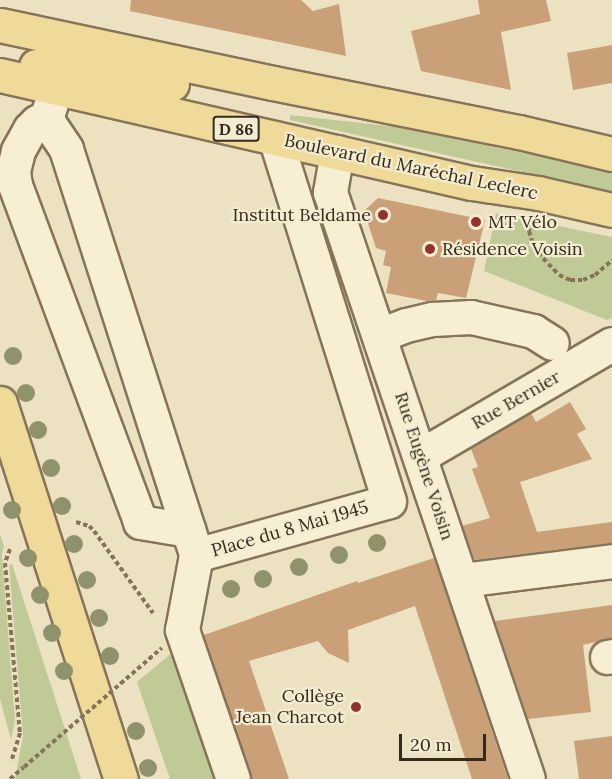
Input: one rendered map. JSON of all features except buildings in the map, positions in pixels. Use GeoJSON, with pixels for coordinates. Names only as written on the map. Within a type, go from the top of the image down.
{"type":"FeatureCollection","features":[{"type":"Feature","properties":{"kind":"main road"},"geometry":{"type":"LineString","coordinates":[[0,25],[508,130],[612,154]]}},
{"type":"Feature","properties":{"kind":"main road"},"geometry":{"type":"LineString","coordinates":[[0,58],[49,69],[115,74],[194,89],[273,83]]}},
{"type":"Feature","properties":{"kind":"main road","name":"Boulevard du Maréchal Leclerc"},"geometry":{"type":"LineString","coordinates":[[0,75],[472,183],[612,210]]}},
{"type":"Feature","properties":{"kind":"main road"},"geometry":{"type":"LineString","coordinates":[[0,403],[121,779]]}},
{"type":"Feature","properties":{"kind":"street"},"geometry":{"type":"LineString","coordinates":[[56,88],[46,119],[37,122],[30,129],[18,151],[13,171],[15,186],[140,522],[192,542],[168,633],[233,779]]}},
{"type":"Feature","properties":{"kind":"street","name":"Place du 8 Mai 1945"},"geometry":{"type":"LineString","coordinates":[[46,119],[66,149],[192,542],[390,501],[275,138]]}},
{"type":"Feature","properties":{"kind":"street","name":"Rue Eugène Voisin"},"geometry":{"type":"LineString","coordinates":[[337,152],[330,192],[528,779]]}},
{"type":"Feature","properties":{"kind":"street"},"geometry":{"type":"LineString","coordinates":[[380,335],[406,325],[433,319],[471,317],[533,331],[552,343]]}},
{"type":"Feature","properties":{"kind":"street","name":"Rue Bernier"},"geometry":{"type":"LineString","coordinates":[[420,456],[612,344]]}},
{"type":"Feature","properties":{"kind":"street"},"geometry":{"type":"LineString","coordinates":[[85,374],[141,383]]}},
{"type":"Feature","properties":{"kind":"street"},"geometry":{"type":"LineString","coordinates":[[462,580],[612,561]]}},
{"type":"Feature","properties":{"kind":"path"},"geometry":{"type":"LineString","coordinates":[[531,220],[529,231],[538,253],[559,275],[570,280],[583,280],[595,275],[612,260]]}},
{"type":"Feature","properties":{"kind":"path"},"geometry":{"type":"LineString","coordinates":[[10,779],[168,633],[94,531],[89,526],[76,522]]}},
{"type":"Feature","properties":{"kind":"path"},"geometry":{"type":"LineString","coordinates":[[10,549],[5,563],[20,733],[11,762]]}},
{"type":"Feature","properties":{"kind":"green space"},"geometry":{"type":"Polygon","coordinates":[[[290,115],[397,127],[612,171],[612,192],[290,120],[290,115]]]}},
{"type":"Feature","properties":{"kind":"green space"},"geometry":{"type":"Polygon","coordinates":[[[496,213],[612,237],[612,318],[607,320],[484,271],[496,213]]]}},
{"type":"Feature","properties":{"kind":"green space"},"geometry":{"type":"Polygon","coordinates":[[[0,534],[4,546],[2,555],[15,720],[11,740],[0,699],[0,534]]]}},
{"type":"Feature","properties":{"kind":"green space"},"geometry":{"type":"Polygon","coordinates":[[[12,564],[81,779],[15,779],[23,736],[9,565],[12,564]]]}},
{"type":"Feature","properties":{"kind":"green space"},"geometry":{"type":"Polygon","coordinates":[[[180,646],[224,779],[170,779],[137,682],[180,646]]]}},
{"type":"Feature","properties":{"kind":"place","name":"Institut Beldame"},"geometry":{"type":"Point","coordinates":[383,215]}},
{"type":"Feature","properties":{"kind":"place","name":"MT Vélo"},"geometry":{"type":"Point","coordinates":[476,222]}},
{"type":"Feature","properties":{"kind":"place","name":"Résidence Voisin"},"geometry":{"type":"Point","coordinates":[430,249]}},
{"type":"Feature","properties":{"kind":"place","name":"Collège Jean Charcot"},"geometry":{"type":"Point","coordinates":[356,707]}}]}
